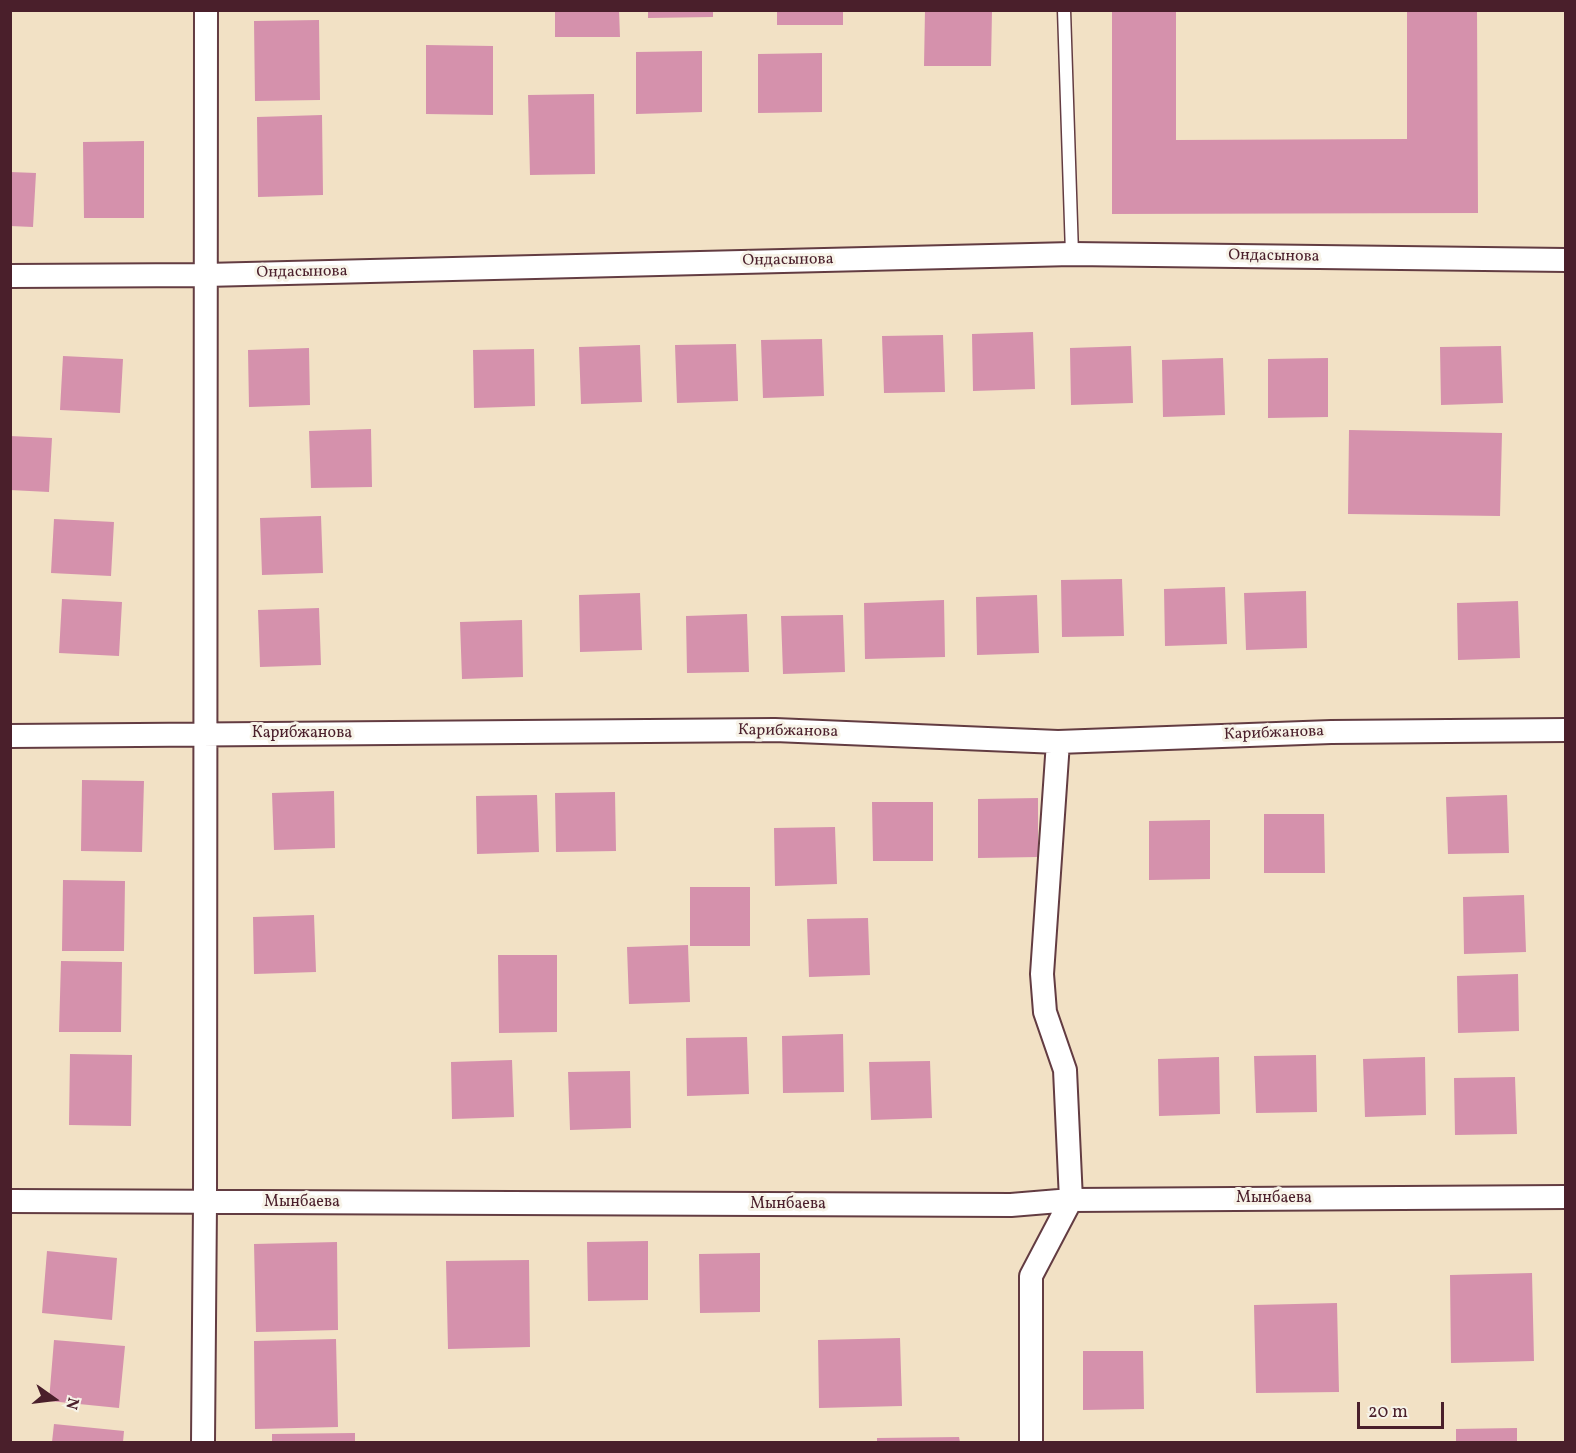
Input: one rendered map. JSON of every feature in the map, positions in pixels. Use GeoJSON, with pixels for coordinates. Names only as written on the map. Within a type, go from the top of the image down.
{"type":"FeatureCollection","features":[{"type":"Feature","properties":{"kind":"street"},"geometry":{"type":"LineString","coordinates":[[203,1443],[206,10]]}},
{"type":"Feature","properties":{"kind":"street","name":"Ондасынова"},"geometry":{"type":"LineString","coordinates":[[10,276],[205,275],[1072,254],[1566,260]]}},
{"type":"Feature","properties":{"kind":"street","name":"Карибжанова"},"geometry":{"type":"LineString","coordinates":[[10,736],[775,730],[1058,742],[1331,732],[1566,730]]}},
{"type":"Feature","properties":{"kind":"street"},"geometry":{"type":"LineString","coordinates":[[1031,1443],[1031,1276],[1071,1200],[1065,1070],[1045,1012],[1042,974],[1058,742]]}},
{"type":"Feature","properties":{"kind":"street","name":"Мынбаева"},"geometry":{"type":"LineString","coordinates":[[10,1201],[1011,1206],[1071,1200],[1566,1197]]}},
{"type":"Feature","properties":{"kind":"lane"},"geometry":{"type":"LineString","coordinates":[[1064,10],[1072,254]]}},
{"type":"Feature","properties":{"kind":"building"},"geometry":{"type":"Polygon","coordinates":[[[555,10],[619,10],[620,37],[555,37],[555,10]]]}},
{"type":"Feature","properties":{"kind":"building"},"geometry":{"type":"Polygon","coordinates":[[[648,10],[713,10],[713,17],[648,18],[648,10]]]}},
{"type":"Feature","properties":{"kind":"building"},"geometry":{"type":"Polygon","coordinates":[[[777,10],[843,10],[843,25],[777,25],[777,10]]]}},
{"type":"Feature","properties":{"kind":"building"},"geometry":{"type":"Polygon","coordinates":[[[925,10],[992,10],[991,66],[924,66],[925,10]]]}},
{"type":"Feature","properties":{"kind":"building"},"geometry":{"type":"Polygon","coordinates":[[[1112,10],[1176,10],[1176,140],[1407,139],[1407,10],[1477,10],[1478,213],[1112,214],[1112,10]]]}},
{"type":"Feature","properties":{"kind":"building"},"geometry":{"type":"Polygon","coordinates":[[[319,20],[320,100],[255,101],[254,21],[319,20]]]}},
{"type":"Feature","properties":{"kind":"building"},"geometry":{"type":"Polygon","coordinates":[[[426,45],[493,46],[493,115],[426,114],[426,45]]]}},
{"type":"Feature","properties":{"kind":"building"},"geometry":{"type":"Polygon","coordinates":[[[702,51],[702,112],[636,114],[636,52],[702,51]]]}},
{"type":"Feature","properties":{"kind":"building"},"geometry":{"type":"Polygon","coordinates":[[[822,53],[822,112],[758,113],[758,54],[822,53]]]}},
{"type":"Feature","properties":{"kind":"building"},"geometry":{"type":"Polygon","coordinates":[[[594,94],[595,174],[530,175],[528,95],[594,94]]]}},
{"type":"Feature","properties":{"kind":"building"},"geometry":{"type":"Polygon","coordinates":[[[322,115],[323,195],[258,197],[257,117],[322,115]]]}},
{"type":"Feature","properties":{"kind":"building"},"geometry":{"type":"Polygon","coordinates":[[[144,141],[144,218],[84,218],[83,142],[144,141]]]}},
{"type":"Feature","properties":{"kind":"building"},"geometry":{"type":"Polygon","coordinates":[[[10,172],[36,173],[33,227],[10,226],[10,172]]]}},
{"type":"Feature","properties":{"kind":"building"},"geometry":{"type":"Polygon","coordinates":[[[1033,332],[1035,389],[973,391],[972,334],[1033,332]]]}},
{"type":"Feature","properties":{"kind":"building"},"geometry":{"type":"Polygon","coordinates":[[[943,335],[945,392],[884,393],[882,336],[943,335]]]}},
{"type":"Feature","properties":{"kind":"building"},"geometry":{"type":"Polygon","coordinates":[[[822,339],[824,396],[763,398],[761,340],[822,339]]]}},
{"type":"Feature","properties":{"kind":"building"},"geometry":{"type":"Polygon","coordinates":[[[736,344],[738,401],[677,403],[675,345],[736,344]]]}},
{"type":"Feature","properties":{"kind":"building"},"geometry":{"type":"Polygon","coordinates":[[[640,345],[642,402],[581,404],[579,347],[640,345]]]}},
{"type":"Feature","properties":{"kind":"building"},"geometry":{"type":"Polygon","coordinates":[[[1131,346],[1133,403],[1071,405],[1070,348],[1131,346]]]}},
{"type":"Feature","properties":{"kind":"building"},"geometry":{"type":"Polygon","coordinates":[[[1501,346],[1503,403],[1441,405],[1440,347],[1501,346]]]}},
{"type":"Feature","properties":{"kind":"building"},"geometry":{"type":"Polygon","coordinates":[[[309,348],[310,405],[249,407],[248,350],[309,348]]]}},
{"type":"Feature","properties":{"kind":"building"},"geometry":{"type":"Polygon","coordinates":[[[534,349],[535,406],[474,408],[473,350],[534,349]]]}},
{"type":"Feature","properties":{"kind":"building"},"geometry":{"type":"Polygon","coordinates":[[[63,356],[123,359],[120,413],[60,410],[63,356]]]}},
{"type":"Feature","properties":{"kind":"building"},"geometry":{"type":"Polygon","coordinates":[[[1223,358],[1225,415],[1163,417],[1162,360],[1223,358]]]}},
{"type":"Feature","properties":{"kind":"building"},"geometry":{"type":"Polygon","coordinates":[[[1328,358],[1328,417],[1268,418],[1268,359],[1328,358]]]}},
{"type":"Feature","properties":{"kind":"building"},"geometry":{"type":"Polygon","coordinates":[[[371,429],[372,487],[311,488],[309,431],[371,429]]]}},
{"type":"Feature","properties":{"kind":"building"},"geometry":{"type":"Polygon","coordinates":[[[1349,430],[1502,433],[1500,516],[1348,514],[1349,430]]]}},
{"type":"Feature","properties":{"kind":"building"},"geometry":{"type":"Polygon","coordinates":[[[10,436],[52,438],[49,492],[10,490],[10,436]]]}},
{"type":"Feature","properties":{"kind":"building"},"geometry":{"type":"Polygon","coordinates":[[[321,516],[323,573],[262,575],[260,518],[321,516]]]}},
{"type":"Feature","properties":{"kind":"building"},"geometry":{"type":"Polygon","coordinates":[[[54,519],[114,522],[111,576],[51,573],[54,519]]]}},
{"type":"Feature","properties":{"kind":"building"},"geometry":{"type":"Polygon","coordinates":[[[1122,579],[1124,636],[1062,637],[1061,580],[1122,579]]]}},
{"type":"Feature","properties":{"kind":"building"},"geometry":{"type":"Polygon","coordinates":[[[1225,587],[1227,644],[1165,646],[1164,589],[1225,587]]]}},
{"type":"Feature","properties":{"kind":"building"},"geometry":{"type":"Polygon","coordinates":[[[1306,591],[1307,648],[1246,650],[1244,593],[1306,591]]]}},
{"type":"Feature","properties":{"kind":"building"},"geometry":{"type":"Polygon","coordinates":[[[640,593],[642,650],[580,652],[579,595],[640,593]]]}},
{"type":"Feature","properties":{"kind":"building"},"geometry":{"type":"Polygon","coordinates":[[[1037,595],[1039,653],[977,655],[976,597],[1037,595]]]}},
{"type":"Feature","properties":{"kind":"building"},"geometry":{"type":"Polygon","coordinates":[[[62,599],[122,602],[119,656],[59,653],[62,599]]]}},
{"type":"Feature","properties":{"kind":"building"},"geometry":{"type":"Polygon","coordinates":[[[944,600],[945,657],[865,659],[864,603],[944,600]]]}},
{"type":"Feature","properties":{"kind":"building"},"geometry":{"type":"Polygon","coordinates":[[[1518,601],[1520,658],[1458,660],[1457,603],[1518,601]]]}},
{"type":"Feature","properties":{"kind":"building"},"geometry":{"type":"Polygon","coordinates":[[[319,608],[321,665],[260,667],[258,610],[319,608]]]}},
{"type":"Feature","properties":{"kind":"building"},"geometry":{"type":"Polygon","coordinates":[[[747,614],[749,672],[687,673],[686,616],[747,614]]]}},
{"type":"Feature","properties":{"kind":"building"},"geometry":{"type":"Polygon","coordinates":[[[843,615],[845,672],[783,674],[781,616],[843,615]]]}},
{"type":"Feature","properties":{"kind":"building"},"geometry":{"type":"Polygon","coordinates":[[[522,620],[523,677],[462,679],[460,622],[522,620]]]}},
{"type":"Feature","properties":{"kind":"building"},"geometry":{"type":"Polygon","coordinates":[[[82,780],[144,781],[142,852],[81,851],[82,780]]]}},
{"type":"Feature","properties":{"kind":"building"},"geometry":{"type":"Polygon","coordinates":[[[334,791],[335,848],[274,850],[272,793],[334,791]]]}},
{"type":"Feature","properties":{"kind":"building"},"geometry":{"type":"Polygon","coordinates":[[[615,792],[616,851],[556,852],[555,793],[615,792]]]}},
{"type":"Feature","properties":{"kind":"building"},"geometry":{"type":"Polygon","coordinates":[[[537,795],[539,852],[477,854],[476,796],[537,795]]]}},
{"type":"Feature","properties":{"kind":"building"},"geometry":{"type":"Polygon","coordinates":[[[1507,795],[1509,853],[1448,854],[1446,797],[1507,795]]]}},
{"type":"Feature","properties":{"kind":"building"},"geometry":{"type":"Polygon","coordinates":[[[1038,798],[1038,857],[978,858],[978,799],[1038,798]]]}},
{"type":"Feature","properties":{"kind":"building"},"geometry":{"type":"Polygon","coordinates":[[[872,802],[933,802],[933,861],[873,861],[872,802]]]}},
{"type":"Feature","properties":{"kind":"building"},"geometry":{"type":"Polygon","coordinates":[[[1264,814],[1324,814],[1325,873],[1264,873],[1264,814]]]}},
{"type":"Feature","properties":{"kind":"building"},"geometry":{"type":"Polygon","coordinates":[[[1210,820],[1210,879],[1149,880],[1149,821],[1210,820]]]}},
{"type":"Feature","properties":{"kind":"building"},"geometry":{"type":"Polygon","coordinates":[[[835,827],[837,884],[775,886],[774,828],[835,827]]]}},
{"type":"Feature","properties":{"kind":"building"},"geometry":{"type":"Polygon","coordinates":[[[63,880],[125,881],[124,951],[62,951],[63,880]]]}},
{"type":"Feature","properties":{"kind":"building"},"geometry":{"type":"Polygon","coordinates":[[[690,887],[750,887],[750,946],[690,946],[690,887]]]}},
{"type":"Feature","properties":{"kind":"building"},"geometry":{"type":"Polygon","coordinates":[[[1524,895],[1526,952],[1464,954],[1463,897],[1524,895]]]}},
{"type":"Feature","properties":{"kind":"building"},"geometry":{"type":"Polygon","coordinates":[[[314,915],[316,972],[254,974],[253,917],[314,915]]]}},
{"type":"Feature","properties":{"kind":"building"},"geometry":{"type":"Polygon","coordinates":[[[868,918],[870,975],[809,977],[807,919],[868,918]]]}},
{"type":"Feature","properties":{"kind":"building"},"geometry":{"type":"Polygon","coordinates":[[[688,945],[690,1002],[629,1004],[627,947],[688,945]]]}},
{"type":"Feature","properties":{"kind":"building"},"geometry":{"type":"Polygon","coordinates":[[[498,955],[557,955],[557,1032],[499,1033],[498,955]]]}},
{"type":"Feature","properties":{"kind":"building"},"geometry":{"type":"Polygon","coordinates":[[[61,961],[122,962],[121,1032],[59,1032],[61,961]]]}},
{"type":"Feature","properties":{"kind":"building"},"geometry":{"type":"Polygon","coordinates":[[[1518,974],[1519,1031],[1458,1033],[1457,976],[1518,974]]]}},
{"type":"Feature","properties":{"kind":"building"},"geometry":{"type":"Polygon","coordinates":[[[843,1034],[844,1092],[783,1093],[782,1036],[843,1034]]]}},
{"type":"Feature","properties":{"kind":"building"},"geometry":{"type":"Polygon","coordinates":[[[747,1037],[749,1094],[687,1096],[686,1038],[747,1037]]]}},
{"type":"Feature","properties":{"kind":"building"},"geometry":{"type":"Polygon","coordinates":[[[70,1054],[132,1055],[131,1126],[69,1125],[70,1054]]]}},
{"type":"Feature","properties":{"kind":"building"},"geometry":{"type":"Polygon","coordinates":[[[1316,1055],[1317,1112],[1256,1113],[1254,1056],[1316,1055]]]}},
{"type":"Feature","properties":{"kind":"building"},"geometry":{"type":"Polygon","coordinates":[[[1219,1057],[1220,1114],[1159,1116],[1158,1059],[1219,1057]]]}},
{"type":"Feature","properties":{"kind":"building"},"geometry":{"type":"Polygon","coordinates":[[[1425,1057],[1426,1115],[1365,1117],[1363,1059],[1425,1057]]]}},
{"type":"Feature","properties":{"kind":"building"},"geometry":{"type":"Polygon","coordinates":[[[512,1060],[514,1117],[452,1119],[451,1062],[512,1060]]]}},
{"type":"Feature","properties":{"kind":"building"},"geometry":{"type":"Polygon","coordinates":[[[930,1061],[932,1118],[871,1120],[869,1062],[930,1061]]]}},
{"type":"Feature","properties":{"kind":"building"},"geometry":{"type":"Polygon","coordinates":[[[630,1071],[631,1128],[570,1130],[568,1072],[630,1071]]]}},
{"type":"Feature","properties":{"kind":"building"},"geometry":{"type":"Polygon","coordinates":[[[1515,1077],[1517,1134],[1455,1135],[1454,1078],[1515,1077]]]}},
{"type":"Feature","properties":{"kind":"building"},"geometry":{"type":"Polygon","coordinates":[[[648,1241],[648,1300],[588,1301],[587,1242],[648,1241]]]}},
{"type":"Feature","properties":{"kind":"building"},"geometry":{"type":"Polygon","coordinates":[[[337,1242],[338,1330],[256,1332],[254,1244],[337,1242]]]}},
{"type":"Feature","properties":{"kind":"building"},"geometry":{"type":"Polygon","coordinates":[[[47,1251],[117,1258],[112,1320],[42,1313],[47,1251]]]}},
{"type":"Feature","properties":{"kind":"building"},"geometry":{"type":"Polygon","coordinates":[[[760,1253],[760,1312],[700,1313],[699,1254],[760,1253]]]}},
{"type":"Feature","properties":{"kind":"building"},"geometry":{"type":"Polygon","coordinates":[[[529,1260],[530,1347],[448,1349],[446,1261],[529,1260]]]}},
{"type":"Feature","properties":{"kind":"building"},"geometry":{"type":"Polygon","coordinates":[[[1532,1273],[1534,1361],[1451,1363],[1450,1275],[1532,1273]]]}},
{"type":"Feature","properties":{"kind":"building"},"geometry":{"type":"Polygon","coordinates":[[[1337,1303],[1339,1392],[1256,1393],[1254,1305],[1337,1303]]]}},
{"type":"Feature","properties":{"kind":"building"},"geometry":{"type":"Polygon","coordinates":[[[900,1338],[902,1406],[819,1408],[818,1340],[900,1338]]]}},
{"type":"Feature","properties":{"kind":"building"},"geometry":{"type":"Polygon","coordinates":[[[336,1339],[338,1427],[255,1429],[254,1341],[336,1339]]]}},
{"type":"Feature","properties":{"kind":"building"},"geometry":{"type":"Polygon","coordinates":[[[54,1340],[125,1346],[119,1408],[49,1401],[54,1340]]]}},
{"type":"Feature","properties":{"kind":"building"},"geometry":{"type":"Polygon","coordinates":[[[1083,1351],[1143,1351],[1144,1409],[1083,1410],[1083,1351]]]}},
{"type":"Feature","properties":{"kind":"building"},"geometry":{"type":"Polygon","coordinates":[[[54,1424],[124,1431],[123,1442],[52,1442],[54,1424]]]}},
{"type":"Feature","properties":{"kind":"building"},"geometry":{"type":"Polygon","coordinates":[[[1517,1428],[1517,1442],[1456,1442],[1456,1429],[1517,1428]]]}},
{"type":"Feature","properties":{"kind":"building"},"geometry":{"type":"Polygon","coordinates":[[[355,1433],[355,1442],[272,1442],[272,1434],[355,1433]]]}},
{"type":"Feature","properties":{"kind":"building"},"geometry":{"type":"Polygon","coordinates":[[[959,1437],[960,1442],[877,1442],[877,1438],[959,1437]]]}}]}
